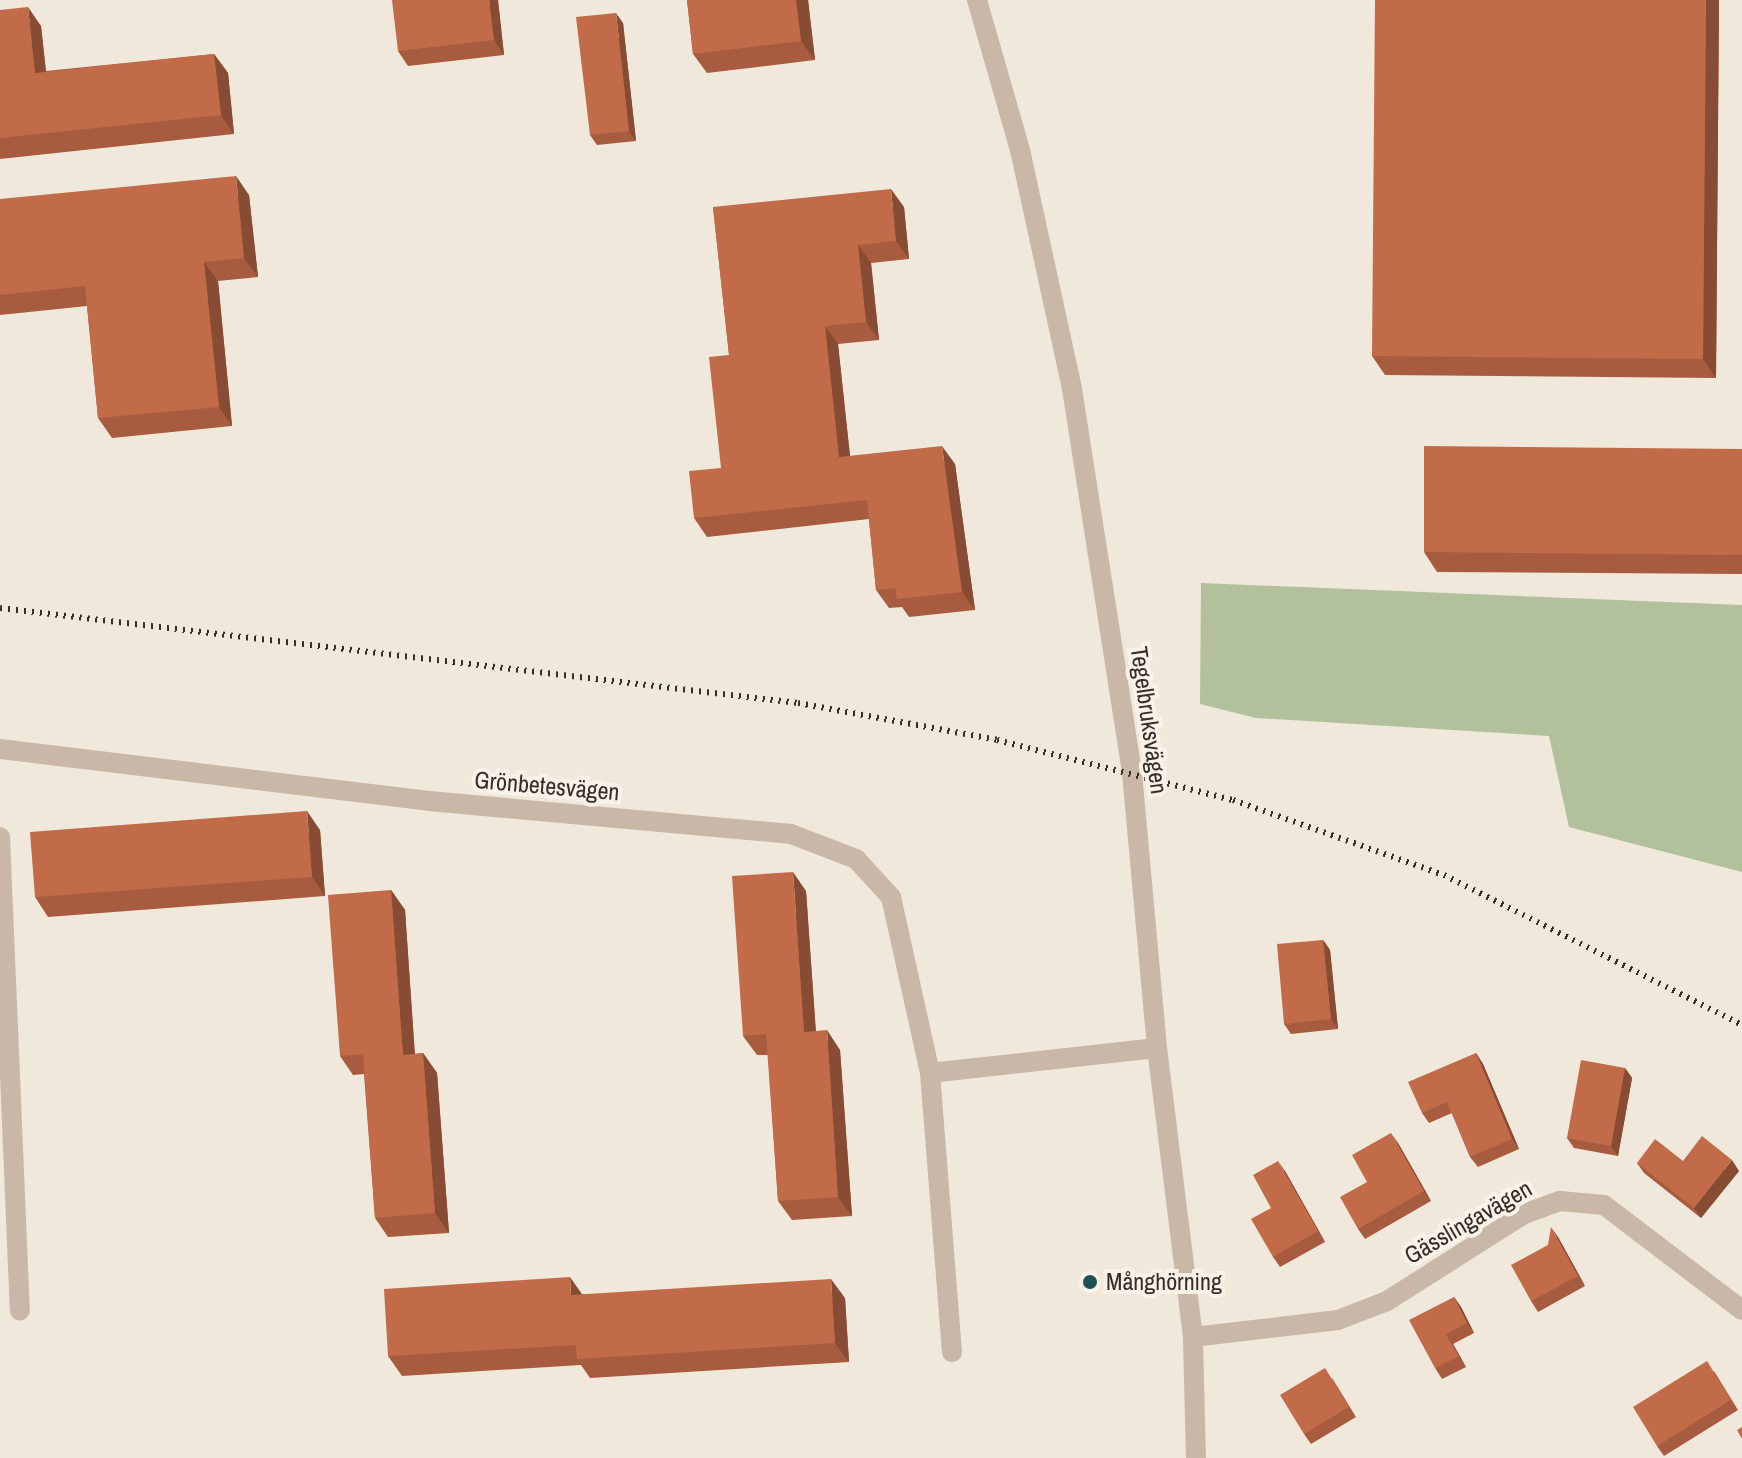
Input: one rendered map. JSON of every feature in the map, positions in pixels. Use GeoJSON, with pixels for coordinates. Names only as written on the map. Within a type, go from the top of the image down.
{"type":"FeatureCollection","features":[{"type":"Feature","properties":{"kind":"street","name":"Tegelbruksvägen"},"geometry":{"type":"LineString","coordinates":[[977,0],[1020,150],[1072,389],[1132,773],[1157,1048],[1193,1337],[1196,1458]]}},
{"type":"Feature","properties":{"kind":"street","name":"Grönbetesvägen"},"geometry":{"type":"LineString","coordinates":[[0,749],[429,801],[791,834],[856,859],[891,897],[930,1073],[952,1352]]}},
{"type":"Feature","properties":{"kind":"street"},"geometry":{"type":"LineString","coordinates":[[0,837],[20,1311]]}},
{"type":"Feature","properties":{"kind":"street"},"geometry":{"type":"LineString","coordinates":[[930,1073],[1157,1048]]}},
{"type":"Feature","properties":{"kind":"street","name":"Gässlingavägen"},"geometry":{"type":"LineString","coordinates":[[1193,1337],[1338,1320],[1387,1301],[1524,1214],[1560,1201],[1604,1205],[1742,1310]]}},
{"type":"Feature","properties":{"kind":"green space"},"geometry":{"type":"Polygon","coordinates":[[[1201,583],[1742,605],[1742,872],[1569,827],[1549,736],[1256,718],[1200,704],[1201,583]]]}},
{"type":"Feature","properties":{"kind":"building"},"geometry":{"type":"Polygon","coordinates":[[[392,0],[489,0],[494,40],[398,51],[392,0]]]}},
{"type":"Feature","properties":{"kind":"building"},"geometry":{"type":"Polygon","coordinates":[[[687,0],[796,0],[801,41],[693,54],[687,0]]]}},
{"type":"Feature","properties":{"kind":"building"},"geometry":{"type":"Polygon","coordinates":[[[1375,0],[1706,0],[1703,359],[1372,356],[1375,0]]]}},
{"type":"Feature","properties":{"kind":"building"},"geometry":{"type":"Polygon","coordinates":[[[28,7],[35,73],[214,54],[221,115],[0,138],[0,10],[28,7]]]}},
{"type":"Feature","properties":{"kind":"building"},"geometry":{"type":"Polygon","coordinates":[[[616,13],[629,131],[590,135],[576,17],[616,13]]]}},
{"type":"Feature","properties":{"kind":"building"},"geometry":{"type":"Polygon","coordinates":[[[236,176],[244,258],[204,262],[219,407],[98,418],[85,286],[0,295],[0,199],[236,176]]]}},
{"type":"Feature","properties":{"kind":"building"},"geometry":{"type":"Polygon","coordinates":[[[891,189],[896,241],[858,245],[866,322],[825,326],[839,457],[942,446],[962,592],[897,599],[895,588],[876,590],[867,500],[694,518],[689,471],[721,468],[709,357],[729,355],[713,207],[891,189]]]}},
{"type":"Feature","properties":{"kind":"building"},"geometry":{"type":"Polygon","coordinates":[[[1424,446],[1742,449],[1742,555],[1424,552],[1424,446]]]}},
{"type":"Feature","properties":{"kind":"building"},"geometry":{"type":"Polygon","coordinates":[[[307,811],[312,877],[35,897],[30,832],[307,811]]]}},
{"type":"Feature","properties":{"kind":"building"},"geometry":{"type":"Polygon","coordinates":[[[793,872],[804,1032],[827,1030],[838,1197],[778,1201],[766,1034],[743,1036],[732,876],[793,872]]]}},
{"type":"Feature","properties":{"kind":"building"},"geometry":{"type":"Polygon","coordinates":[[[391,890],[403,1055],[423,1053],[435,1213],[375,1218],[363,1054],[340,1056],[328,895],[391,890]]]}},
{"type":"Feature","properties":{"kind":"building"},"geometry":{"type":"Polygon","coordinates":[[[1323,940],[1331,1019],[1284,1024],[1277,944],[1323,940]]]}},
{"type":"Feature","properties":{"kind":"building"},"geometry":{"type":"Polygon","coordinates":[[[1476,1053],[1512,1139],[1470,1157],[1447,1102],[1422,1113],[1408,1082],[1476,1053]]]}},
{"type":"Feature","properties":{"kind":"building"},"geometry":{"type":"Polygon","coordinates":[[[1581,1060],[1625,1068],[1611,1146],[1567,1138],[1581,1060]]]}},
{"type":"Feature","properties":{"kind":"building"},"geometry":{"type":"Polygon","coordinates":[[[1391,1133],[1424,1191],[1358,1229],[1340,1197],[1367,1182],[1352,1155],[1391,1133]]]}},
{"type":"Feature","properties":{"kind":"building"},"geometry":{"type":"Polygon","coordinates":[[[1702,1136],[1732,1160],[1694,1208],[1637,1163],[1655,1139],[1683,1161],[1702,1136]]]}},
{"type":"Feature","properties":{"kind":"building"},"geometry":{"type":"Polygon","coordinates":[[[1278,1161],[1318,1231],[1273,1257],[1251,1219],[1271,1208],[1253,1175],[1278,1161]]]}},
{"type":"Feature","properties":{"kind":"building"},"geometry":{"type":"Polygon","coordinates":[[[1551,1227],[1578,1276],[1531,1301],[1511,1265],[1548,1245],[1551,1227]]]}},
{"type":"Feature","properties":{"kind":"building"},"geometry":{"type":"Polygon","coordinates":[[[570,1277],[571,1295],[831,1279],[835,1343],[577,1359],[576,1345],[388,1356],[384,1289],[570,1277]]]}},
{"type":"Feature","properties":{"kind":"building"},"geometry":{"type":"Polygon","coordinates":[[[1454,1297],[1467,1323],[1446,1334],[1459,1356],[1435,1368],[1409,1320],[1454,1297]]]}},
{"type":"Feature","properties":{"kind":"building"},"geometry":{"type":"Polygon","coordinates":[[[1707,1361],[1731,1400],[1657,1446],[1633,1407],[1707,1361]]]}},
{"type":"Feature","properties":{"kind":"building"},"geometry":{"type":"Polygon","coordinates":[[[1325,1368],[1349,1407],[1304,1434],[1280,1395],[1325,1368]]]}},
{"type":"Feature","properties":{"kind":"railway"},"geometry":{"type":"LineString","coordinates":[[0,608],[798,703],[997,740],[1233,800],[1444,875],[1742,1025]]}},
{"type":"Feature","properties":{"kind":"place","name":"Månghörning"},"geometry":{"type":"Point","coordinates":[1090,1282]}}]}
